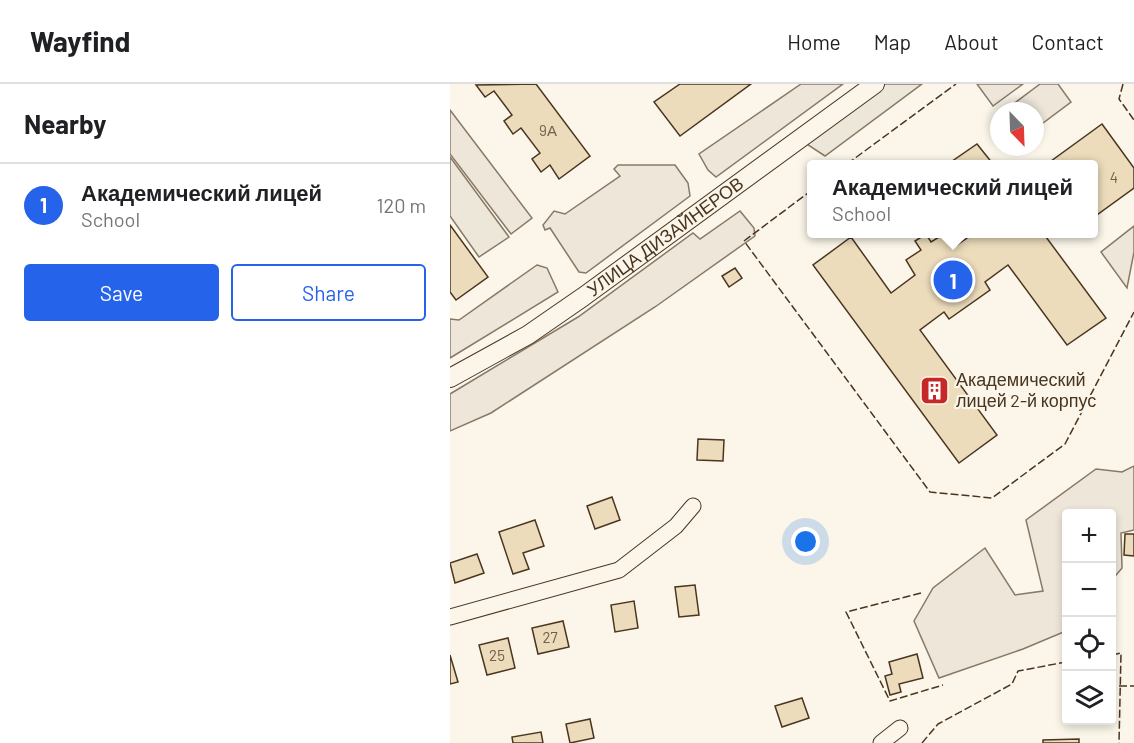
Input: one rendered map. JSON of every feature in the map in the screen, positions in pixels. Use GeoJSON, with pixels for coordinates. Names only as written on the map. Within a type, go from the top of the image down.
{"type":"FeatureCollection","features":[{"type":"Feature","properties":{"kind":"street","name":"УЛИЦА ДИЗАЙНЕРОВ"},"geometry":{"type":"LineString","coordinates":[[450,378],[528,335],[583,297],[875,84]]}},
{"type":"Feature","properties":{"kind":"street"},"geometry":{"type":"LineString","coordinates":[[450,617],[619,570],[676,526],[693,506]]}},
{"type":"Feature","properties":{"kind":"street"},"geometry":{"type":"LineString","coordinates":[[881,743],[900,728]]}},
{"type":"Feature","properties":{"kind":"shaded area"},"geometry":{"type":"Polygon","coordinates":[[[801,84],[843,84],[716,177],[708,170],[699,154],[801,84]]]}},
{"type":"Feature","properties":{"kind":"shaded area"},"geometry":{"type":"Polygon","coordinates":[[[878,84],[922,84],[825,156],[802,141],[878,84]]]}},
{"type":"Feature","properties":{"kind":"shaded area"},"geometry":{"type":"Polygon","coordinates":[[[977,84],[1023,84],[998,102],[990,102],[977,84]]]}},
{"type":"Feature","properties":{"kind":"shaded area"},"geometry":{"type":"Polygon","coordinates":[[[1040,84],[1058,84],[1071,102],[1044,122],[1044,102],[1016,102],[1040,84]]]}},
{"type":"Feature","properties":{"kind":"shaded area"},"geometry":{"type":"Polygon","coordinates":[[[450,110],[532,218],[511,234],[450,154],[450,110]]]}},
{"type":"Feature","properties":{"kind":"shaded area"},"geometry":{"type":"Polygon","coordinates":[[[450,157],[509,237],[479,257],[450,216],[450,157]]]}},
{"type":"Feature","properties":{"kind":"shaded area"},"geometry":{"type":"Polygon","coordinates":[[[618,165],[675,165],[688,183],[690,196],[586,273],[579,272],[550,228],[545,230],[543,225],[554,211],[565,214],[620,176],[614,169],[618,165]]]}},
{"type":"Feature","properties":{"kind":"shaded area"},"geometry":{"type":"Polygon","coordinates":[[[740,211],[754,228],[755,236],[655,307],[491,413],[450,431],[450,394],[578,317],[693,233],[700,239],[740,211]]]}},
{"type":"Feature","properties":{"kind":"shaded area"},"geometry":{"type":"Polygon","coordinates":[[[1134,226],[1134,252],[1127,288],[1101,252],[1134,226]]]}},
{"type":"Feature","properties":{"kind":"shaded area"},"geometry":{"type":"Polygon","coordinates":[[[537,265],[547,268],[558,292],[450,358],[450,319],[459,320],[537,265]]]}},
{"type":"Feature","properties":{"kind":"shaded area"},"geometry":{"type":"Polygon","coordinates":[[[1134,466],[1134,530],[1121,533],[1122,568],[1116,575],[1116,509],[1062,509],[1062,633],[1023,649],[939,678],[914,621],[933,588],[985,548],[1015,595],[1043,591],[1026,520],[1096,469],[1122,472],[1134,466]]]}},
{"type":"Feature","properties":{"kind":"building"},"geometry":{"type":"Polygon","coordinates":[[[536,84],[590,156],[559,179],[550,165],[541,172],[532,159],[540,153],[521,128],[513,134],[504,121],[512,115],[494,91],[485,97],[476,85],[536,84]]]}},
{"type":"Feature","properties":{"kind":"building"},"geometry":{"type":"Polygon","coordinates":[[[680,84],[751,84],[680,136],[654,102],[680,84]]]}},
{"type":"Feature","properties":{"kind":"building"},"geometry":{"type":"Polygon","coordinates":[[[1102,124],[1134,168],[1134,188],[1098,214],[1098,160],[1052,160],[1102,124]]]}},
{"type":"Feature","properties":{"kind":"building"},"geometry":{"type":"Polygon","coordinates":[[[977,144],[990,160],[954,160],[977,144]]]}},
{"type":"Feature","properties":{"kind":"building"},"geometry":{"type":"Polygon","coordinates":[[[450,225],[488,277],[456,300],[450,292],[450,225]]]}},
{"type":"Feature","properties":{"kind":"building","name":"Академический лицей 2-й корпус"},"geometry":{"type":"Polygon","coordinates":[[[852,238],[891,293],[915,275],[906,260],[921,250],[915,241],[920,238],[928,238],[931,242],[938,238],[952,238],[957,245],[967,238],[1047,238],[1106,318],[1067,345],[1008,265],[985,282],[990,290],[949,319],[944,312],[920,330],[997,435],[959,463],[813,265],[852,238]]]}},
{"type":"Feature","properties":{"kind":"building"},"geometry":{"type":"Polygon","coordinates":[[[735,268],[742,278],[729,287],[722,276],[735,268]]]}},
{"type":"Feature","properties":{"kind":"building"},"geometry":{"type":"Polygon","coordinates":[[[698,439],[724,440],[723,461],[697,460],[698,439]]]}},
{"type":"Feature","properties":{"kind":"building"},"geometry":{"type":"Polygon","coordinates":[[[612,497],[620,520],[595,529],[587,506],[612,497]]]}},
{"type":"Feature","properties":{"kind":"building"},"geometry":{"type":"Polygon","coordinates":[[[535,520],[544,546],[523,553],[529,569],[513,574],[499,532],[535,520]]]}},
{"type":"Feature","properties":{"kind":"building"},"geometry":{"type":"Polygon","coordinates":[[[1125,534],[1134,534],[1134,556],[1124,555],[1125,534]]]}},
{"type":"Feature","properties":{"kind":"building"},"geometry":{"type":"Polygon","coordinates":[[[477,554],[484,573],[455,583],[450,563],[477,554]]]}},
{"type":"Feature","properties":{"kind":"building"},"geometry":{"type":"Polygon","coordinates":[[[695,585],[699,615],[679,617],[675,587],[695,585]]]}},
{"type":"Feature","properties":{"kind":"building"},"geometry":{"type":"Polygon","coordinates":[[[634,601],[638,628],[615,632],[611,605],[634,601]]]}},
{"type":"Feature","properties":{"kind":"building"},"geometry":{"type":"Polygon","coordinates":[[[563,621],[569,647],[538,654],[532,628],[563,621]]]}},
{"type":"Feature","properties":{"kind":"building"},"geometry":{"type":"Polygon","coordinates":[[[508,638],[515,668],[487,675],[479,645],[508,638]]]}},
{"type":"Feature","properties":{"kind":"building"},"geometry":{"type":"Polygon","coordinates":[[[917,654],[923,678],[899,684],[901,692],[890,695],[885,676],[892,674],[889,662],[917,654]]]}},
{"type":"Feature","properties":{"kind":"building"},"geometry":{"type":"Polygon","coordinates":[[[450,655],[458,682],[450,684],[450,655]]]}},
{"type":"Feature","properties":{"kind":"building"},"geometry":{"type":"Polygon","coordinates":[[[802,698],[809,718],[782,727],[775,706],[802,698]]]}},
{"type":"Feature","properties":{"kind":"building"},"geometry":{"type":"Polygon","coordinates":[[[590,719],[594,738],[570,743],[566,724],[590,719]]]}},
{"type":"Feature","properties":{"kind":"building"},"geometry":{"type":"Polygon","coordinates":[[[541,732],[543,743],[513,743],[512,737],[541,732]]]}},
{"type":"Feature","properties":{"kind":"building"},"geometry":{"type":"Polygon","coordinates":[[[1079,739],[1079,743],[1043,743],[1043,740],[1079,739]]]}},
{"type":"Feature","properties":{"kind":"fence"},"geometry":{"type":"LineString","coordinates":[[852,160],[956,84]]}},
{"type":"Feature","properties":{"kind":"fence"},"geometry":{"type":"LineString","coordinates":[[1123,84],[1119,99],[1134,120]]}},
{"type":"Feature","properties":{"kind":"fence"},"geometry":{"type":"LineString","coordinates":[[807,194],[744,241],[930,492],[992,498],[1065,444],[1134,312]]}},
{"type":"Feature","properties":{"kind":"fence"},"geometry":{"type":"LineString","coordinates":[[921,593],[846,612],[890,701],[943,685]]}},
{"type":"Feature","properties":{"kind":"fence"},"geometry":{"type":"LineString","coordinates":[[1116,654],[1121,653],[1119,743]]}},
{"type":"Feature","properties":{"kind":"fence"},"geometry":{"type":"LineString","coordinates":[[922,743],[938,724],[1012,684],[1018,671],[1062,663]]}},
{"type":"Feature","properties":{"kind":"fence"},"geometry":{"type":"LineString","coordinates":[[1119,686],[1134,686]]}},
{"type":"Feature","properties":{"kind":"place","name":"Академический лицей"},"geometry":{"type":"Point","coordinates":[953,280]}},
{"type":"Feature","properties":{"kind":"place","name":"Академический лицей 2-й корпус"},"geometry":{"type":"Point","coordinates":[935,390]}}]}
